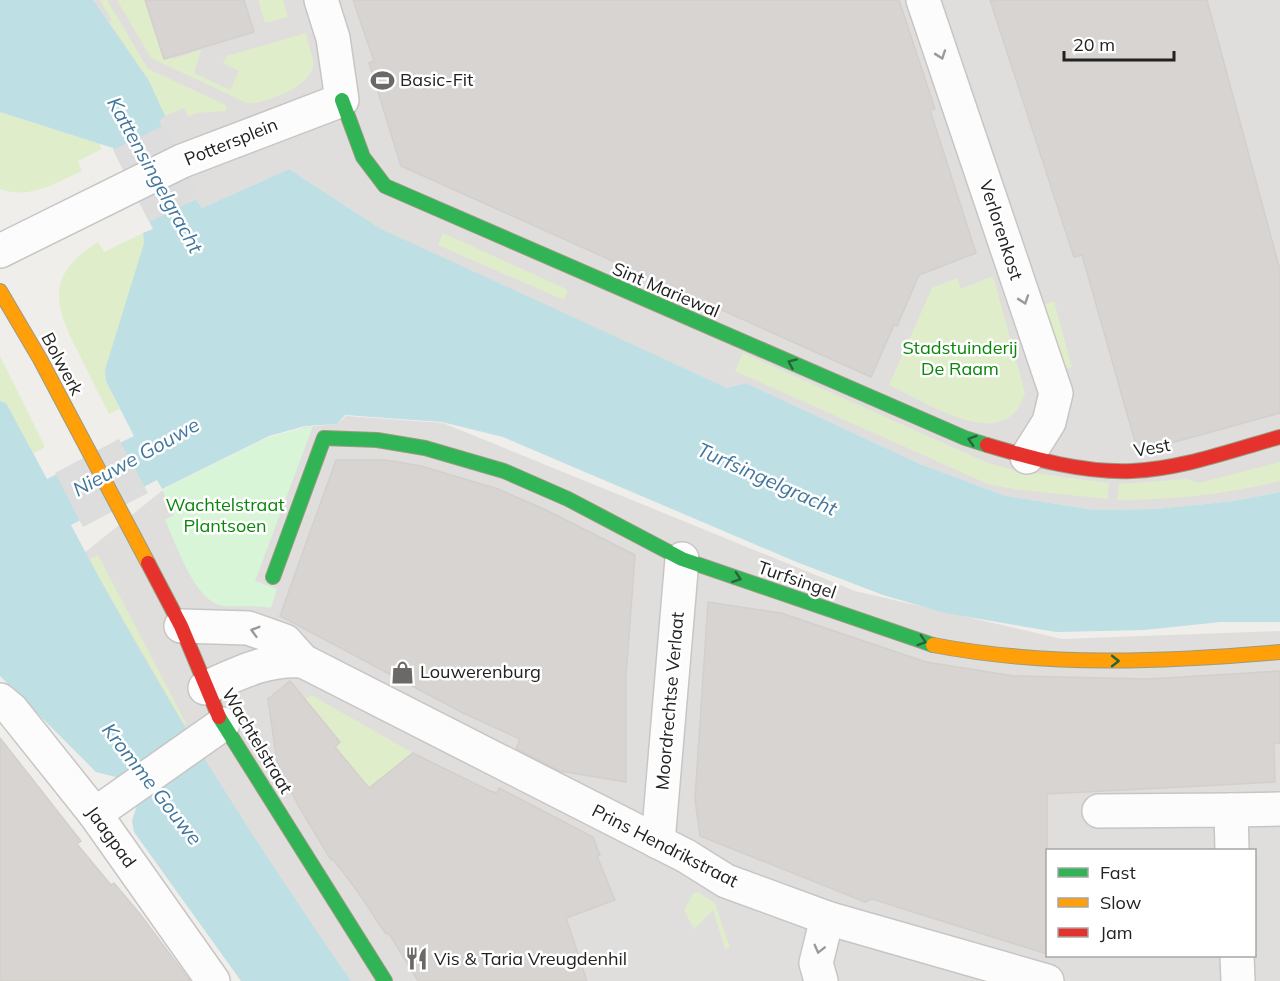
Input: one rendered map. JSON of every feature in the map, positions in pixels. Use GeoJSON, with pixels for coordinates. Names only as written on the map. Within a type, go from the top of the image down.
{"type":"FeatureCollection","features":[{"type":"Feature","properties":{"kind":"street"},"geometry":{"type":"LineString","coordinates":[[321,0],[333,38],[342,100]]}},
{"type":"Feature","properties":{"kind":"street","name":"Verlorenkost"},"geometry":{"type":"LineString","coordinates":[[923,0],[1056,393],[1049,422],[1028,457]]}},
{"type":"Feature","properties":{"kind":"street","name":"Pottersplein"},"geometry":{"type":"LineString","coordinates":[[0,251],[182,161],[247,134],[342,100]]}},
{"type":"Feature","properties":{"kind":"street","name":"Sint Mariewal"},"geometry":{"type":"LineString","coordinates":[[342,100],[356,147],[368,171],[385,186],[964,438],[1028,457]]}},
{"type":"Feature","properties":{"kind":"street","name":"Bolwerk"},"geometry":{"type":"LineString","coordinates":[[0,291],[40,359],[119,508]]}},
{"type":"Feature","properties":{"kind":"street","name":"Vest"},"geometry":{"type":"LineString","coordinates":[[1028,457],[1105,470],[1131,471],[1155,468],[1280,437]]}},
{"type":"Feature","properties":{"kind":"street","name":"Turfsingel"},"geometry":{"type":"LineString","coordinates":[[273,577],[324,438],[376,440],[415,447],[504,471],[568,499],[682,559],[848,617],[960,651],[1097,661],[1159,661],[1280,652]]}},
{"type":"Feature","properties":{"kind":"street","name":"Wachtelstraat"},"geometry":{"type":"LineString","coordinates":[[119,508],[181,626],[205,688],[211,733],[385,981]]}},
{"type":"Feature","properties":{"kind":"street","name":"Moordrechtse Verlaat"},"geometry":{"type":"LineString","coordinates":[[658,842],[682,559]]}},
{"type":"Feature","properties":{"kind":"street","name":"Prins Hendrikstraat"},"geometry":{"type":"LineString","coordinates":[[181,626],[248,628],[285,641],[303,661],[658,842],[726,881],[827,918],[1047,981]]}},
{"type":"Feature","properties":{"kind":"street","name":"Prins Hendrikstraat"},"geometry":{"type":"LineString","coordinates":[[205,688],[259,665],[284,659],[303,661]]}},
{"type":"Feature","properties":{"kind":"street","name":"Jaagpad"},"geometry":{"type":"LineString","coordinates":[[0,700],[12,710],[95,814],[213,981]]}},
{"type":"Feature","properties":{"kind":"street"},"geometry":{"type":"LineString","coordinates":[[95,814],[211,733]]}},
{"type":"Feature","properties":{"kind":"street"},"geometry":{"type":"LineString","coordinates":[[1099,811],[1280,809]]}},
{"type":"Feature","properties":{"kind":"street"},"geometry":{"type":"LineString","coordinates":[[1231,810],[1232,849]]}},
{"type":"Feature","properties":{"kind":"street"},"geometry":{"type":"LineString","coordinates":[[821,981],[816,963],[827,918]]}},
{"type":"Feature","properties":{"kind":"street"},"geometry":{"type":"LineString","coordinates":[[1237,957],[1238,981]]}},
{"type":"Feature","properties":{"kind":"shaded area"},"geometry":{"type":"Polygon","coordinates":[[[93,0],[1280,0],[1280,492],[1234,501],[1156,509],[1094,510],[1006,496],[920,464],[746,383],[727,388],[434,255],[381,229],[289,169],[202,208],[195,199],[93,0]]]}},
{"type":"Feature","properties":{"kind":"shaded area"},"geometry":{"type":"Polygon","coordinates":[[[346,416],[443,423],[855,591],[1062,639],[1280,631],[1280,981],[311,981],[44,585],[163,490],[305,427],[337,424],[346,416]]]}},
{"type":"Feature","properties":{"kind":"green space"},"geometry":{"type":"Polygon","coordinates":[[[100,0],[107,0],[148,69],[226,105],[226,111],[196,113],[189,117],[184,108],[165,116],[149,81],[109,22],[112,20],[100,0]]]}},
{"type":"Feature","properties":{"kind":"green space"},"geometry":{"type":"Polygon","coordinates":[[[117,0],[155,0],[173,59],[201,50],[194,73],[230,90],[239,71],[223,63],[227,56],[306,33],[314,63],[310,74],[294,88],[269,99],[247,103],[151,58],[117,0]]]}},
{"type":"Feature","properties":{"kind":"green space"},"geometry":{"type":"Polygon","coordinates":[[[258,0],[283,0],[288,17],[265,23],[258,0]]]}},
{"type":"Feature","properties":{"kind":"green space"},"geometry":{"type":"Polygon","coordinates":[[[0,112],[99,143],[102,149],[78,161],[82,171],[42,189],[22,193],[0,189],[0,112]]]}},
{"type":"Feature","properties":{"kind":"green space"},"geometry":{"type":"Polygon","coordinates":[[[143,233],[144,243],[106,381],[120,409],[109,414],[63,319],[59,291],[62,278],[69,266],[98,242],[104,252],[143,233]]]}},
{"type":"Feature","properties":{"kind":"green space"},"geometry":{"type":"Polygon","coordinates":[[[443,233],[568,290],[564,300],[438,245],[443,233]]]}},
{"type":"Feature","properties":{"kind":"green space","name":"Stadstuinderij De Raam"},"geometry":{"type":"Polygon","coordinates":[[[993,276],[1025,393],[1015,412],[1001,421],[984,423],[964,419],[944,412],[889,385],[932,288],[957,278],[961,289],[993,276]]]}},
{"type":"Feature","properties":{"kind":"green space"},"geometry":{"type":"Polygon","coordinates":[[[1054,301],[1072,367],[1062,370],[1043,305],[1054,301]]]}},
{"type":"Feature","properties":{"kind":"green space"},"geometry":{"type":"Polygon","coordinates":[[[743,353],[988,463],[1019,471],[1109,483],[1107,499],[988,484],[735,371],[743,353]]]}},
{"type":"Feature","properties":{"kind":"green space"},"geometry":{"type":"Polygon","coordinates":[[[0,356],[45,447],[32,454],[6,403],[0,401],[0,356]]]}},
{"type":"Feature","properties":{"kind":"green space","name":"Wachtelstraat Plantsoen"},"geometry":{"type":"Polygon","coordinates":[[[313,426],[255,581],[277,589],[271,608],[224,606],[214,602],[195,584],[181,557],[165,520],[174,515],[162,490],[269,437],[313,426]]]}},
{"type":"Feature","properties":{"kind":"green space"},"geometry":{"type":"Polygon","coordinates":[[[1280,462],[1280,481],[1199,495],[1117,500],[1119,484],[1186,479],[1199,483],[1280,462]]]}},
{"type":"Feature","properties":{"kind":"green space"},"geometry":{"type":"Polygon","coordinates":[[[98,555],[186,723],[185,726],[89,560],[98,555]]]}},
{"type":"Feature","properties":{"kind":"green space"},"geometry":{"type":"Polygon","coordinates":[[[311,695],[413,753],[369,788],[335,747],[339,742],[298,705],[311,695]]]}},
{"type":"Feature","properties":{"kind":"green space"},"geometry":{"type":"Polygon","coordinates":[[[698,892],[715,903],[730,948],[725,949],[713,910],[694,929],[684,910],[693,894],[698,892]]]}},
{"type":"Feature","properties":{"kind":"water"},"geometry":{"type":"Polygon","coordinates":[[[0,0],[93,0],[149,81],[165,116],[159,121],[195,199],[202,208],[289,169],[381,229],[727,388],[746,383],[920,464],[1006,496],[1094,510],[1156,509],[1234,501],[1280,492],[1280,622],[1221,622],[1144,630],[1056,632],[945,613],[883,595],[794,561],[503,437],[442,422],[345,415],[337,424],[305,426],[269,436],[162,489],[157,480],[71,525],[135,642],[204,758],[351,981],[241,981],[134,832],[132,821],[137,805],[120,778],[96,772],[0,676],[0,401],[6,403],[47,479],[134,436],[106,381],[105,370],[144,243],[143,233],[153,229],[113,148],[0,112],[0,0]]]}},
{"type":"Feature","properties":{"kind":"pier"},"geometry":{"type":"Polygon","coordinates":[[[165,125],[199,198],[149,222],[113,150],[165,125]]]}},
{"type":"Feature","properties":{"kind":"pier"},"geometry":{"type":"Polygon","coordinates":[[[119,439],[148,493],[83,527],[55,473],[119,439]]]}},
{"type":"Feature","properties":{"kind":"building"},"geometry":{"type":"Polygon","coordinates":[[[145,0],[244,0],[254,32],[164,59],[145,0]]]}},
{"type":"Feature","properties":{"kind":"building"},"geometry":{"type":"Polygon","coordinates":[[[353,0],[899,0],[935,109],[930,110],[976,253],[919,275],[897,326],[894,325],[871,377],[401,166],[369,63],[374,61],[353,0]]]}},
{"type":"Feature","properties":{"kind":"building"},"geometry":{"type":"Polygon","coordinates":[[[990,0],[1207,0],[1280,270],[1280,413],[1138,452],[1082,255],[1074,257],[990,0]]]}},
{"type":"Feature","properties":{"kind":"building"},"geometry":{"type":"Polygon","coordinates":[[[336,460],[386,460],[421,466],[498,489],[546,510],[635,555],[626,676],[626,782],[560,771],[516,749],[520,739],[463,713],[280,616],[336,460]]]}},
{"type":"Feature","properties":{"kind":"building"},"geometry":{"type":"Polygon","coordinates":[[[708,602],[781,613],[926,662],[1014,676],[1149,679],[1280,671],[1280,743],[1274,743],[1275,782],[1047,794],[1046,954],[872,899],[865,902],[700,836],[695,799],[708,602]]]}},
{"type":"Feature","properties":{"kind":"building"},"geometry":{"type":"Polygon","coordinates":[[[290,681],[340,742],[335,747],[369,788],[413,753],[490,791],[497,793],[499,788],[593,837],[600,855],[597,856],[615,900],[566,918],[587,981],[418,981],[390,935],[385,933],[358,892],[333,859],[331,860],[299,807],[277,762],[268,699],[290,681]]]}},
{"type":"Feature","properties":{"kind":"building"},"geometry":{"type":"Polygon","coordinates":[[[0,738],[81,841],[77,844],[111,885],[114,883],[140,914],[190,981],[0,981],[0,738]]]}},
{"type":"Feature","properties":{"kind":"traffic: fast"},"geometry":{"type":"LineString","coordinates":[[342,100],[363,157],[385,186],[965,438],[987,445]]}},
{"type":"Feature","properties":{"kind":"traffic: fast"},"geometry":{"type":"LineString","coordinates":[[273,577],[324,438],[377,440],[425,448],[504,471],[568,499],[682,559],[933,645]]}},
{"type":"Feature","properties":{"kind":"traffic: fast"},"geometry":{"type":"LineString","coordinates":[[219,717],[385,981]]}},
{"type":"Feature","properties":{"kind":"traffic: slow"},"geometry":{"type":"LineString","coordinates":[[0,291],[40,359],[148,563]]}},
{"type":"Feature","properties":{"kind":"traffic: slow"},"geometry":{"type":"LineString","coordinates":[[933,645],[976,652],[1062,660],[1149,660],[1280,652]]}},
{"type":"Feature","properties":{"kind":"traffic: jam"},"geometry":{"type":"LineString","coordinates":[[987,445],[1077,467],[1132,471],[1188,463],[1280,437]]}},
{"type":"Feature","properties":{"kind":"traffic: jam"},"geometry":{"type":"LineString","coordinates":[[148,563],[181,626],[219,717]]}},
{"type":"Feature","properties":{"kind":"place","name":"Basic-Fit"},"geometry":{"type":"Point","coordinates":[382,80]}},
{"type":"Feature","properties":{"kind":"place","name":"Louwerenburg"},"geometry":{"type":"Point","coordinates":[402,672]}},
{"type":"Feature","properties":{"kind":"place","name":"Vis & Taria Vreugdenhil"},"geometry":{"type":"Point","coordinates":[416,959]}},
{"type":"Feature","properties":{"kind":"water label","name":"Kattensingelgracht"},"geometry":{"type":"Point","coordinates":[155,175]}},
{"type":"Feature","properties":{"kind":"water label","name":"Nieuwe Gouwe"},"geometry":{"type":"Point","coordinates":[136,457]}},
{"type":"Feature","properties":{"kind":"water label","name":"Turfsingelgracht"},"geometry":{"type":"Point","coordinates":[767,479]}},
{"type":"Feature","properties":{"kind":"water label","name":"Kromme Gouwe"},"geometry":{"type":"Point","coordinates":[152,784]}}]}
